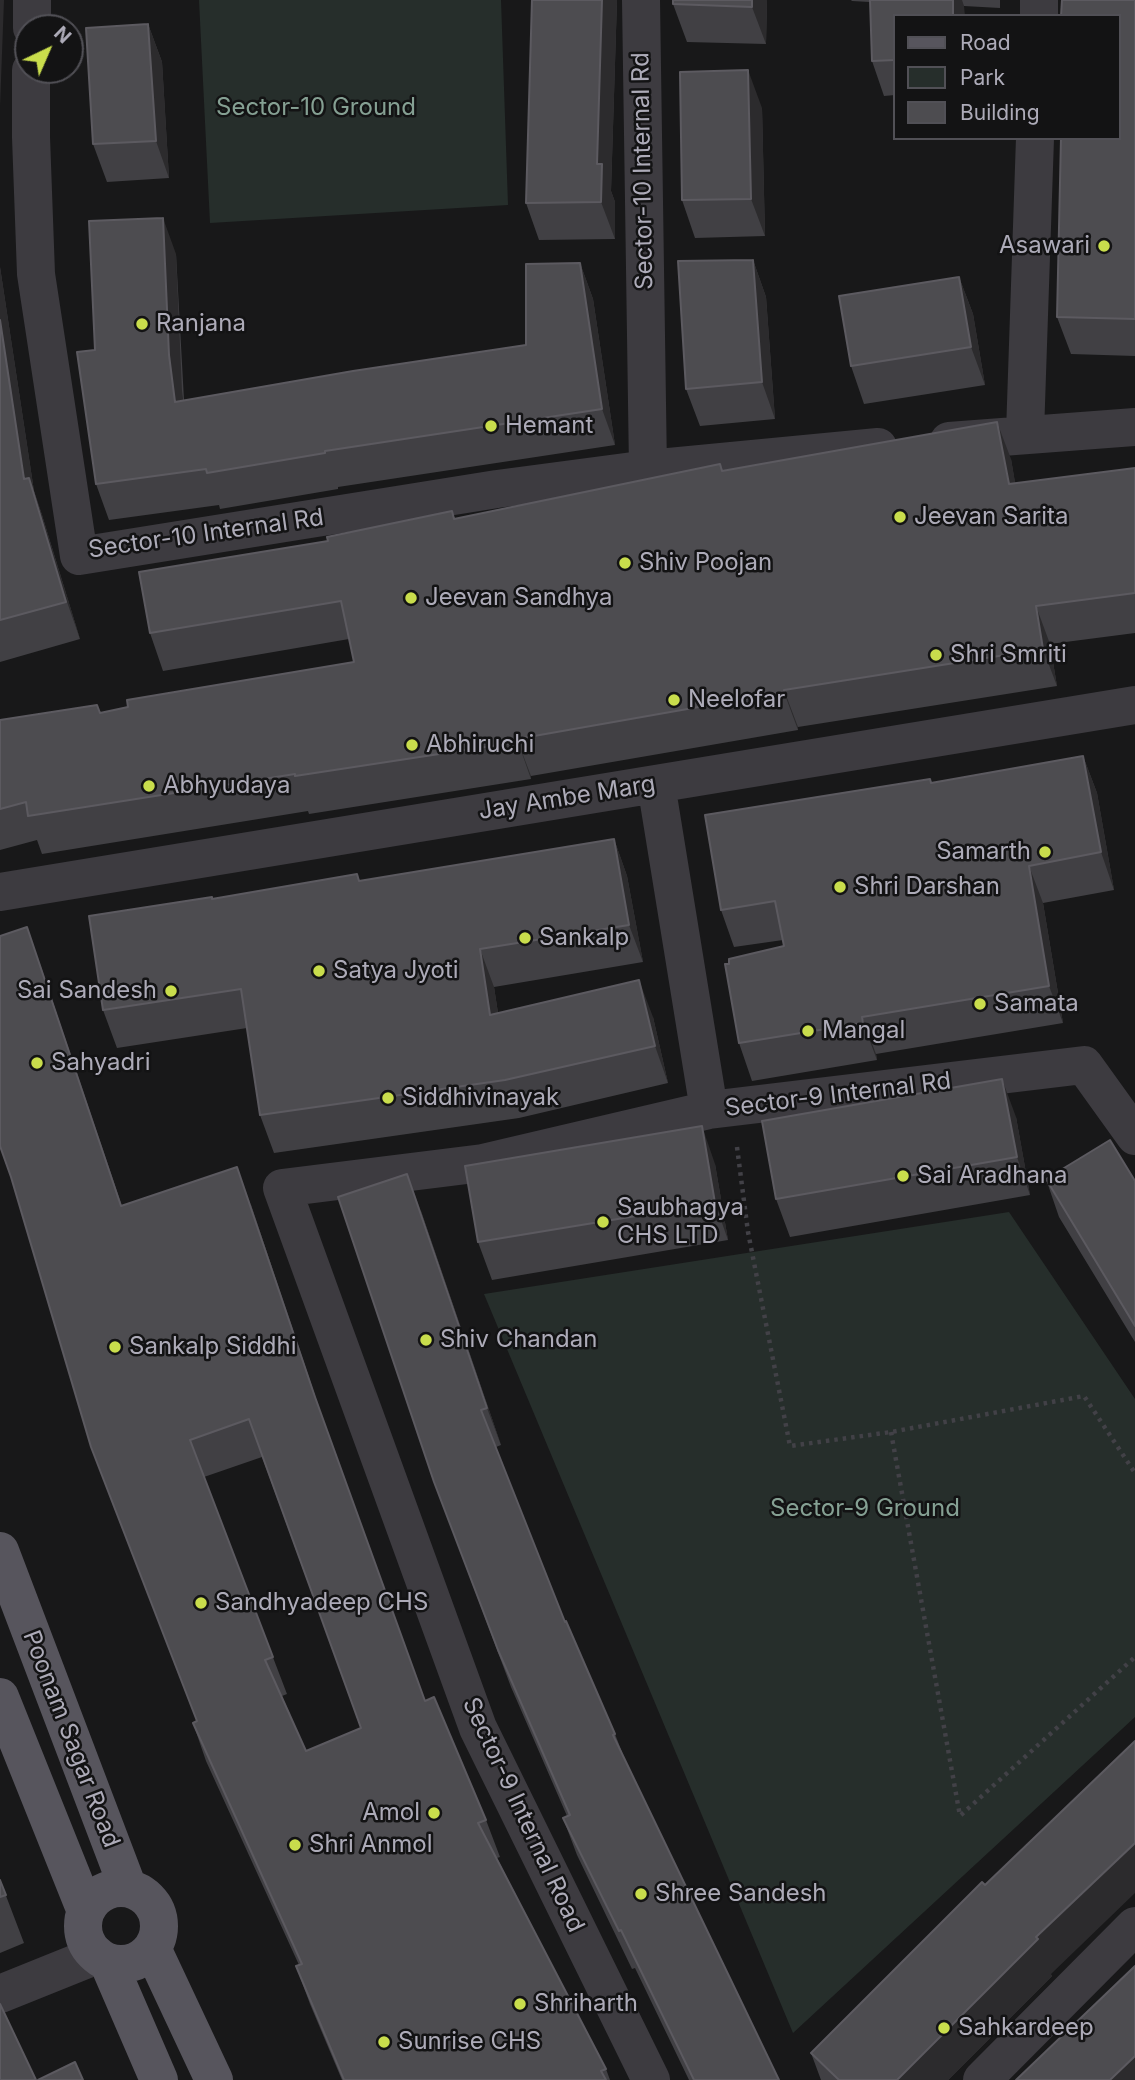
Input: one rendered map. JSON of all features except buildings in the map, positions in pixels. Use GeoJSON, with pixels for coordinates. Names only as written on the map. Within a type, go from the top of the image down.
{"type":"FeatureCollection","features":[{"type":"Feature","properties":{"kind":"main road","name":"Poonam Sagar Road"},"geometry":{"type":"LineString","coordinates":[[0,1550],[128,1888]]}},
{"type":"Feature","properties":{"kind":"main road","name":"Poonam Sagar Road"},"geometry":{"type":"LineString","coordinates":[[0,1697],[85,1909]]}},
{"type":"Feature","properties":{"kind":"main road"},"geometry":{"type":"LineString","coordinates":[[128,1888],[140,1892],[150,1900],[156,1911],[158,1937],[152,1948],[133,1962],[120,1964],[102,1958],[88,1946],[83,1934],[85,1909],[103,1891],[128,1888]]}},
{"type":"Feature","properties":{"kind":"main road"},"geometry":{"type":"LineString","coordinates":[[152,1948],[214,2080]]}},
{"type":"Feature","properties":{"kind":"main road"},"geometry":{"type":"LineString","coordinates":[[102,1958],[159,2080]]}},
{"type":"Feature","properties":{"kind":"street","name":"Sector-10 Internal Rd"},"geometry":{"type":"LineString","coordinates":[[641,0],[648,469]]}},
{"type":"Feature","properties":{"kind":"street","name":"Sector-10 Internal Rd"},"geometry":{"type":"LineString","coordinates":[[32,84],[36,274],[79,556],[497,489],[648,469],[1025,433],[1135,427]]}},
{"type":"Feature","properties":{"kind":"street"},"geometry":{"type":"LineString","coordinates":[[1025,433],[1035,140]]}},
{"type":"Feature","properties":{"kind":"street","name":"Jay Ambe Marg"},"geometry":{"type":"LineString","coordinates":[[0,892],[1135,705]]}},
{"type":"Feature","properties":{"kind":"street","name":"Sector-9 Internal Rd"},"geometry":{"type":"LineString","coordinates":[[656,783],[709,1110],[1084,1065],[1135,1136]]}},
{"type":"Feature","properties":{"kind":"street","name":"Sector-9 Internal Road"},"geometry":{"type":"LineString","coordinates":[[651,2080],[478,1728],[282,1188],[483,1163],[709,1110]]}},
{"type":"Feature","properties":{"kind":"street"},"geometry":{"type":"LineString","coordinates":[[982,2080],[1135,1926]]}},
{"type":"Feature","properties":{"kind":"street"},"geometry":{"type":"LineString","coordinates":[[0,1994],[102,1958]]}},
{"type":"Feature","properties":{"kind":"path"},"geometry":{"type":"LineString","coordinates":[[709,1110],[737,1145],[748,1232],[790,1446],[891,1432],[1084,1396],[1135,1473]]}},
{"type":"Feature","properties":{"kind":"path"},"geometry":{"type":"LineString","coordinates":[[891,1432],[960,1816],[1135,1657]]}},
{"type":"Feature","properties":{"kind":"green space","name":"Sector-10 Ground"},"geometry":{"type":"Polygon","coordinates":[[[199,0],[501,0],[508,205],[210,223],[199,0]]]}},
{"type":"Feature","properties":{"kind":"green space","name":"Sector-9 Ground"},"geometry":{"type":"Polygon","coordinates":[[[1009,1212],[1135,1399],[1135,1717],[793,2033],[484,1294],[1009,1212]]]}},
{"type":"Feature","properties":{"kind":"place","name":"Asawari"},"geometry":{"type":"Point","coordinates":[1104,246]}},
{"type":"Feature","properties":{"kind":"place","name":"Ranjana"},"geometry":{"type":"Point","coordinates":[142,324]}},
{"type":"Feature","properties":{"kind":"place","name":"Hemant"},"geometry":{"type":"Point","coordinates":[491,426]}},
{"type":"Feature","properties":{"kind":"place","name":"Jeevan Sarita"},"geometry":{"type":"Point","coordinates":[900,517]}},
{"type":"Feature","properties":{"kind":"place","name":"Shiv Poojan"},"geometry":{"type":"Point","coordinates":[625,563]}},
{"type":"Feature","properties":{"kind":"place","name":"Jeevan Sandhya"},"geometry":{"type":"Point","coordinates":[411,598]}},
{"type":"Feature","properties":{"kind":"place","name":"Shri Smriti"},"geometry":{"type":"Point","coordinates":[936,655]}},
{"type":"Feature","properties":{"kind":"place","name":"Neelofar"},"geometry":{"type":"Point","coordinates":[674,700]}},
{"type":"Feature","properties":{"kind":"place","name":"Abhiruchi"},"geometry":{"type":"Point","coordinates":[412,745]}},
{"type":"Feature","properties":{"kind":"place","name":"Abhyudaya"},"geometry":{"type":"Point","coordinates":[149,786]}},
{"type":"Feature","properties":{"kind":"place","name":"Samarth"},"geometry":{"type":"Point","coordinates":[1045,852]}},
{"type":"Feature","properties":{"kind":"place","name":"Shri Darshan"},"geometry":{"type":"Point","coordinates":[840,887]}},
{"type":"Feature","properties":{"kind":"place","name":"Sankalp"},"geometry":{"type":"Point","coordinates":[525,938]}},
{"type":"Feature","properties":{"kind":"place","name":"Satya Jyoti"},"geometry":{"type":"Point","coordinates":[319,971]}},
{"type":"Feature","properties":{"kind":"place","name":"Sai Sandesh"},"geometry":{"type":"Point","coordinates":[171,991]}},
{"type":"Feature","properties":{"kind":"place","name":"Samata"},"geometry":{"type":"Point","coordinates":[980,1004]}},
{"type":"Feature","properties":{"kind":"place","name":"Mangal"},"geometry":{"type":"Point","coordinates":[808,1031]}},
{"type":"Feature","properties":{"kind":"place","name":"Sahyadri"},"geometry":{"type":"Point","coordinates":[37,1063]}},
{"type":"Feature","properties":{"kind":"place","name":"Siddhivinayak"},"geometry":{"type":"Point","coordinates":[388,1098]}},
{"type":"Feature","properties":{"kind":"place","name":"Sai Aradhana"},"geometry":{"type":"Point","coordinates":[903,1176]}},
{"type":"Feature","properties":{"kind":"place","name":"Saubhagya CHS LTD"},"geometry":{"type":"Point","coordinates":[603,1222]}},
{"type":"Feature","properties":{"kind":"place","name":"Shiv Chandan"},"geometry":{"type":"Point","coordinates":[426,1340]}},
{"type":"Feature","properties":{"kind":"place","name":"Sankalp Siddhi"},"geometry":{"type":"Point","coordinates":[115,1347]}},
{"type":"Feature","properties":{"kind":"place","name":"Sandhyadeep CHS"},"geometry":{"type":"Point","coordinates":[201,1603]}},
{"type":"Feature","properties":{"kind":"place","name":"Amol"},"geometry":{"type":"Point","coordinates":[434,1813]}},
{"type":"Feature","properties":{"kind":"place","name":"Shri Anmol"},"geometry":{"type":"Point","coordinates":[295,1845]}},
{"type":"Feature","properties":{"kind":"place","name":"Shree Sandesh"},"geometry":{"type":"Point","coordinates":[641,1894]}},
{"type":"Feature","properties":{"kind":"place","name":"Shriharth"},"geometry":{"type":"Point","coordinates":[520,2004]}},
{"type":"Feature","properties":{"kind":"place","name":"Sahkardeep"},"geometry":{"type":"Point","coordinates":[944,2028]}},
{"type":"Feature","properties":{"kind":"place","name":"Sunrise CHS"},"geometry":{"type":"Point","coordinates":[384,2042]}}]}
